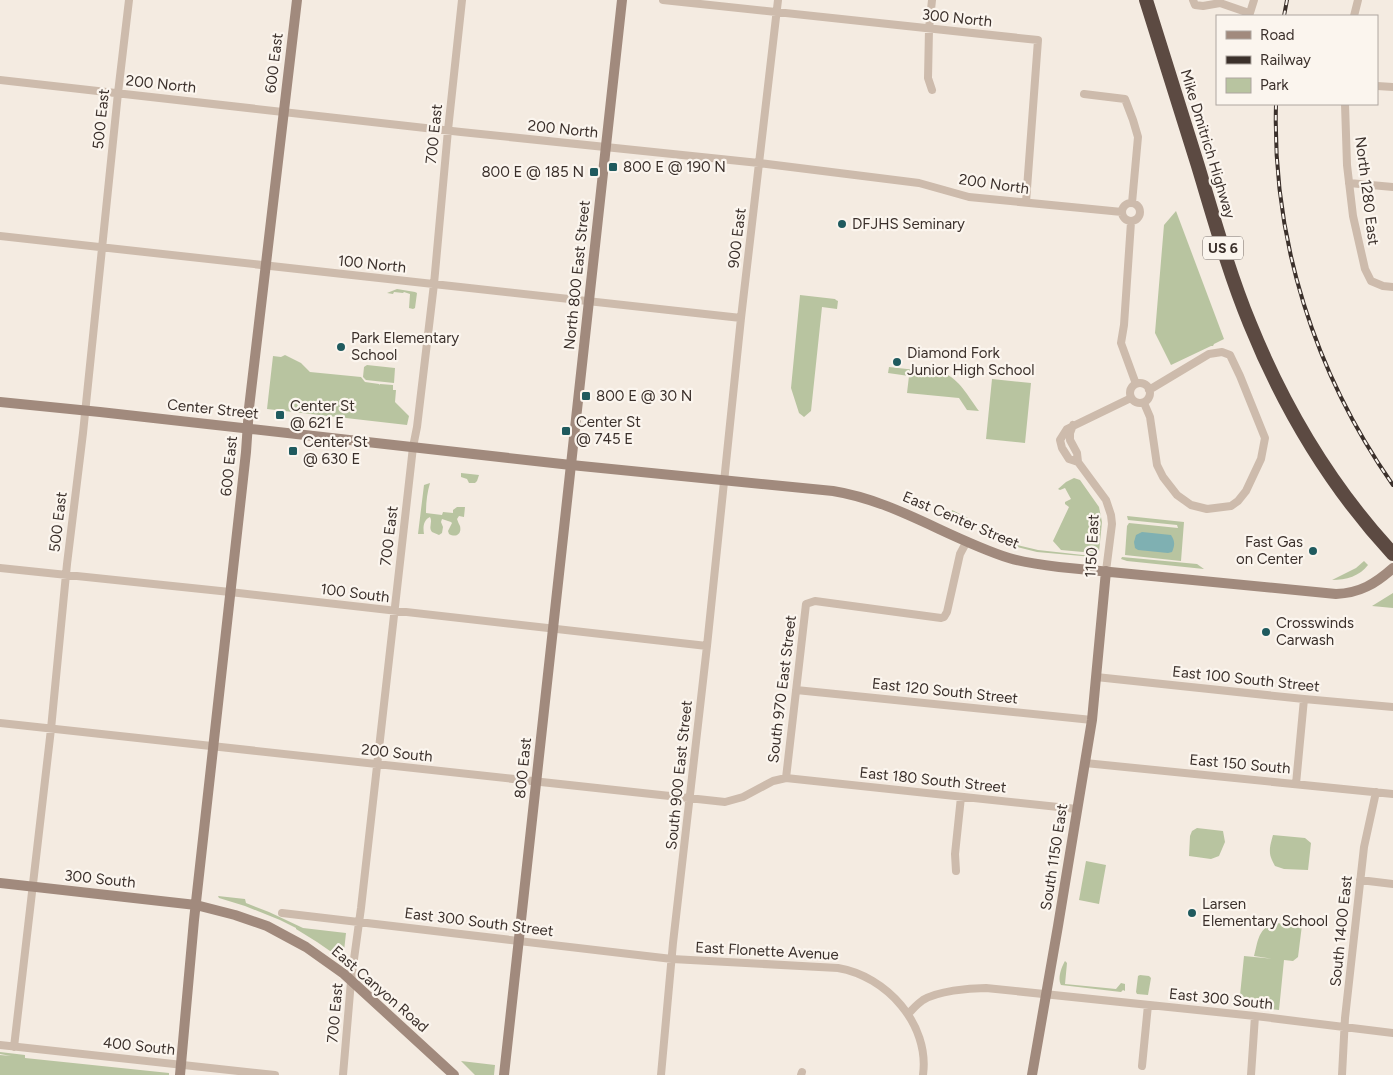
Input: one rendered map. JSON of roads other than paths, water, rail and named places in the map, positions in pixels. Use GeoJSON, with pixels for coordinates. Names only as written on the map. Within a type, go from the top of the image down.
{"type":"FeatureCollection","features":[{"type":"Feature","properties":{"kind":"highway","name":"Mike Dmitrich Highway"},"geometry":{"type":"LineString","coordinates":[[1146,0],[1232,274],[1250,324],[1266,360],[1290,408],[1317,455],[1362,517],[1393,554]]}},
{"type":"Feature","properties":{"kind":"street","name":"500 East"},"geometry":{"type":"LineString","coordinates":[[14,1047],[51,729],[129,0]]}},
{"type":"Feature","properties":{"kind":"street","name":"600 East"},"geometry":{"type":"LineString","coordinates":[[180,1070],[194,920],[296,0]]}},
{"type":"Feature","properties":{"kind":"street","name":"700 East"},"geometry":{"type":"LineString","coordinates":[[343,1075],[351,981],[360,922],[413,447],[418,427],[434,284],[462,0]]}},
{"type":"Feature","properties":{"kind":"street","name":"North 800 East Street"},"geometry":{"type":"LineString","coordinates":[[571,465],[622,0]]}},
{"type":"Feature","properties":{"kind":"street","name":"300 North"},"geometry":{"type":"LineString","coordinates":[[663,0],[1038,40],[1026,202]]}},
{"type":"Feature","properties":{"kind":"street","name":"900 East"},"geometry":{"type":"LineString","coordinates":[[724,479],[778,0]]}},
{"type":"Feature","properties":{"kind":"street"},"geometry":{"type":"LineString","coordinates":[[932,0],[929,29],[928,78],[932,90]]}},
{"type":"Feature","properties":{"kind":"street"},"geometry":{"type":"LineString","coordinates":[[1194,2],[1203,6],[1220,3],[1249,15],[1254,0]]}},
{"type":"Feature","properties":{"kind":"street"},"geometry":{"type":"LineString","coordinates":[[1354,15],[1358,0]]}},
{"type":"Feature","properties":{"kind":"street","name":"200 North"},"geometry":{"type":"LineString","coordinates":[[0,80],[759,163],[919,183],[969,197],[1122,212]]}},
{"type":"Feature","properties":{"kind":"street"},"geometry":{"type":"LineString","coordinates":[[1378,86],[1393,88]]}},
{"type":"Feature","properties":{"kind":"street"},"geometry":{"type":"LineString","coordinates":[[1084,94],[1125,99],[1138,137],[1132,203]]}},
{"type":"Feature","properties":{"kind":"street","name":"North 1280 East"},"geometry":{"type":"LineString","coordinates":[[1345,105],[1347,165],[1353,216],[1365,269],[1370,280],[1383,286],[1393,287]]}},
{"type":"Feature","properties":{"kind":"street"},"geometry":{"type":"LineString","coordinates":[[1349,183],[1393,187]]}},
{"type":"Feature","properties":{"kind":"street"},"geometry":{"type":"LineString","coordinates":[[1132,203],[1137,206],[1140,215],[1136,220],[1130,222],[1125,220],[1122,212],[1126,204],[1132,203]]}},
{"type":"Feature","properties":{"kind":"street"},"geometry":{"type":"LineString","coordinates":[[1130,222],[1124,326],[1120,343],[1136,384]]}},
{"type":"Feature","properties":{"kind":"street","name":"100 North"},"geometry":{"type":"LineString","coordinates":[[0,236],[741,318]]}},
{"type":"Feature","properties":{"kind":"street"},"geometry":{"type":"LineString","coordinates":[[1144,403],[1150,416],[1157,465],[1163,477],[1177,495],[1191,505],[1207,509],[1231,506],[1238,501],[1246,491],[1261,459],[1265,438],[1230,355],[1222,352],[1209,354],[1150,390]]}},
{"type":"Feature","properties":{"kind":"street"},"geometry":{"type":"LineString","coordinates":[[1136,384],[1145,384],[1150,390],[1150,397],[1144,403],[1135,403],[1130,395],[1131,388],[1136,384]]}},
{"type":"Feature","properties":{"kind":"street","name":"1150 East"},"geometry":{"type":"LineString","coordinates":[[1099,642],[1112,524],[1106,500],[1078,462],[1077,453],[1070,440],[1070,433],[1073,425],[1131,398]]}},
{"type":"Feature","properties":{"kind":"street","name":"Center Street"},"geometry":{"type":"LineString","coordinates":[[0,402],[571,465]]}},
{"type":"Feature","properties":{"kind":"street","name":"East Center Street"},"geometry":{"type":"LineString","coordinates":[[571,465],[724,479],[855,495],[892,507],[1002,556],[1034,564],[1336,594],[1348,594],[1365,588],[1393,568]]}},
{"type":"Feature","properties":{"kind":"street","name":"800 East"},"geometry":{"type":"LineString","coordinates":[[504,1075],[571,465]]}},
{"type":"Feature","properties":{"kind":"street","name":"South 900 East Street"},"geometry":{"type":"LineString","coordinates":[[661,1075],[724,479]]}},
{"type":"Feature","properties":{"kind":"street","name":"South 970 East Street"},"geometry":{"type":"LineString","coordinates":[[786,778],[806,604],[815,601],[944,617],[947,612],[960,554],[967,541]]}},
{"type":"Feature","properties":{"kind":"street","name":"100 South"},"geometry":{"type":"LineString","coordinates":[[0,568],[707,646]]}},
{"type":"Feature","properties":{"kind":"street","name":"South 1150 East"},"geometry":{"type":"LineString","coordinates":[[1032,1075],[1092,720],[1099,642]]}},
{"type":"Feature","properties":{"kind":"street","name":"East 100 South Street"},"geometry":{"type":"LineString","coordinates":[[1096,677],[1393,707]]}},
{"type":"Feature","properties":{"kind":"street","name":"East 120 South Street"},"geometry":{"type":"LineString","coordinates":[[796,690],[1092,720]]}},
{"type":"Feature","properties":{"kind":"street"},"geometry":{"type":"LineString","coordinates":[[1296,784],[1304,699]]}},
{"type":"Feature","properties":{"kind":"street","name":"200 South"},"geometry":{"type":"LineString","coordinates":[[0,723],[725,802],[749,795],[773,781],[786,778]]}},
{"type":"Feature","properties":{"kind":"street","name":"East 150 South"},"geometry":{"type":"LineString","coordinates":[[1085,763],[1393,794]]}},
{"type":"Feature","properties":{"kind":"street","name":"East 180 South Street"},"geometry":{"type":"LineString","coordinates":[[786,778],[1077,809]]}},
{"type":"Feature","properties":{"kind":"street","name":"South 1400 East"},"geometry":{"type":"LineString","coordinates":[[1342,1075],[1344,1028],[1360,880],[1364,847],[1376,792]]}},
{"type":"Feature","properties":{"kind":"street"},"geometry":{"type":"LineString","coordinates":[[956,871],[955,854],[961,797]]}},
{"type":"Feature","properties":{"kind":"street"},"geometry":{"type":"LineString","coordinates":[[1360,880],[1393,884]]}},
{"type":"Feature","properties":{"kind":"street","name":"300 South"},"geometry":{"type":"LineString","coordinates":[[0,883],[196,905]]}},
{"type":"Feature","properties":{"kind":"street","name":"East Canyon Road"},"geometry":{"type":"LineString","coordinates":[[196,905],[235,915],[280,932],[318,955],[351,981],[454,1075]]}},
{"type":"Feature","properties":{"kind":"street","name":"East 300 South Street"},"geometry":{"type":"LineString","coordinates":[[282,913],[672,959]]}},
{"type":"Feature","properties":{"kind":"street","name":"East Flonette Avenue"},"geometry":{"type":"LineString","coordinates":[[672,959],[838,968],[867,977],[889,993],[908,1014],[922,1046],[923,1075]]}},
{"type":"Feature","properties":{"kind":"street"},"geometry":{"type":"LineString","coordinates":[[908,1014],[922,1000],[959,989],[986,988],[1046,994]]}},
{"type":"Feature","properties":{"kind":"street","name":"East 300 South"},"geometry":{"type":"LineString","coordinates":[[1046,994],[1393,1033]]}},
{"type":"Feature","properties":{"kind":"street"},"geometry":{"type":"LineString","coordinates":[[1142,1066],[1148,1005]]}},
{"type":"Feature","properties":{"kind":"street"},"geometry":{"type":"LineString","coordinates":[[1251,1075],[1255,1016]]}},
{"type":"Feature","properties":{"kind":"street","name":"400 South"},"geometry":{"type":"LineString","coordinates":[[0,1045],[180,1070],[275,1075]]}},
{"type":"Feature","properties":{"kind":"water"},"geometry":{"type":"Polygon","coordinates":[[[1142,532],[1171,535],[1174,543],[1172,552],[1138,550],[1135,548],[1136,535],[1142,532]]]}},
{"type":"Feature","properties":{"kind":"railway"},"geometry":{"type":"LineString","coordinates":[[1284,15],[1287,0]]}},
{"type":"Feature","properties":{"kind":"railway"},"geometry":{"type":"LineString","coordinates":[[1276,105],[1277,155],[1282,205],[1291,255],[1304,304],[1321,352],[1341,398],[1365,442],[1393,485]]}},
{"type":"Feature","properties":{"kind":"place","name":"800 E @ 190 N"},"geometry":{"type":"Point","coordinates":[613,167]}},
{"type":"Feature","properties":{"kind":"place","name":"800 E @ 185 N"},"geometry":{"type":"Point","coordinates":[594,172]}},
{"type":"Feature","properties":{"kind":"place","name":"DFJHS Seminary"},"geometry":{"type":"Point","coordinates":[842,224]}},
{"type":"Feature","properties":{"kind":"place","name":"Park Elementary School"},"geometry":{"type":"Point","coordinates":[341,347]}},
{"type":"Feature","properties":{"kind":"place","name":"Diamond Fork Junior High School"},"geometry":{"type":"Point","coordinates":[897,362]}},
{"type":"Feature","properties":{"kind":"place","name":"800 E @ 30 N"},"geometry":{"type":"Point","coordinates":[586,396]}},
{"type":"Feature","properties":{"kind":"place","name":"Center St @ 621 E"},"geometry":{"type":"Point","coordinates":[280,415]}},
{"type":"Feature","properties":{"kind":"place","name":"Center St @ 745 E"},"geometry":{"type":"Point","coordinates":[566,431]}},
{"type":"Feature","properties":{"kind":"place","name":"Center St @ 630 E"},"geometry":{"type":"Point","coordinates":[293,451]}},
{"type":"Feature","properties":{"kind":"place","name":"Fast Gas on Center"},"geometry":{"type":"Point","coordinates":[1313,551]}},
{"type":"Feature","properties":{"kind":"place","name":"Crosswinds Carwash"},"geometry":{"type":"Point","coordinates":[1266,632]}},
{"type":"Feature","properties":{"kind":"place","name":"Larsen Elementary School"},"geometry":{"type":"Point","coordinates":[1192,913]}}]}
